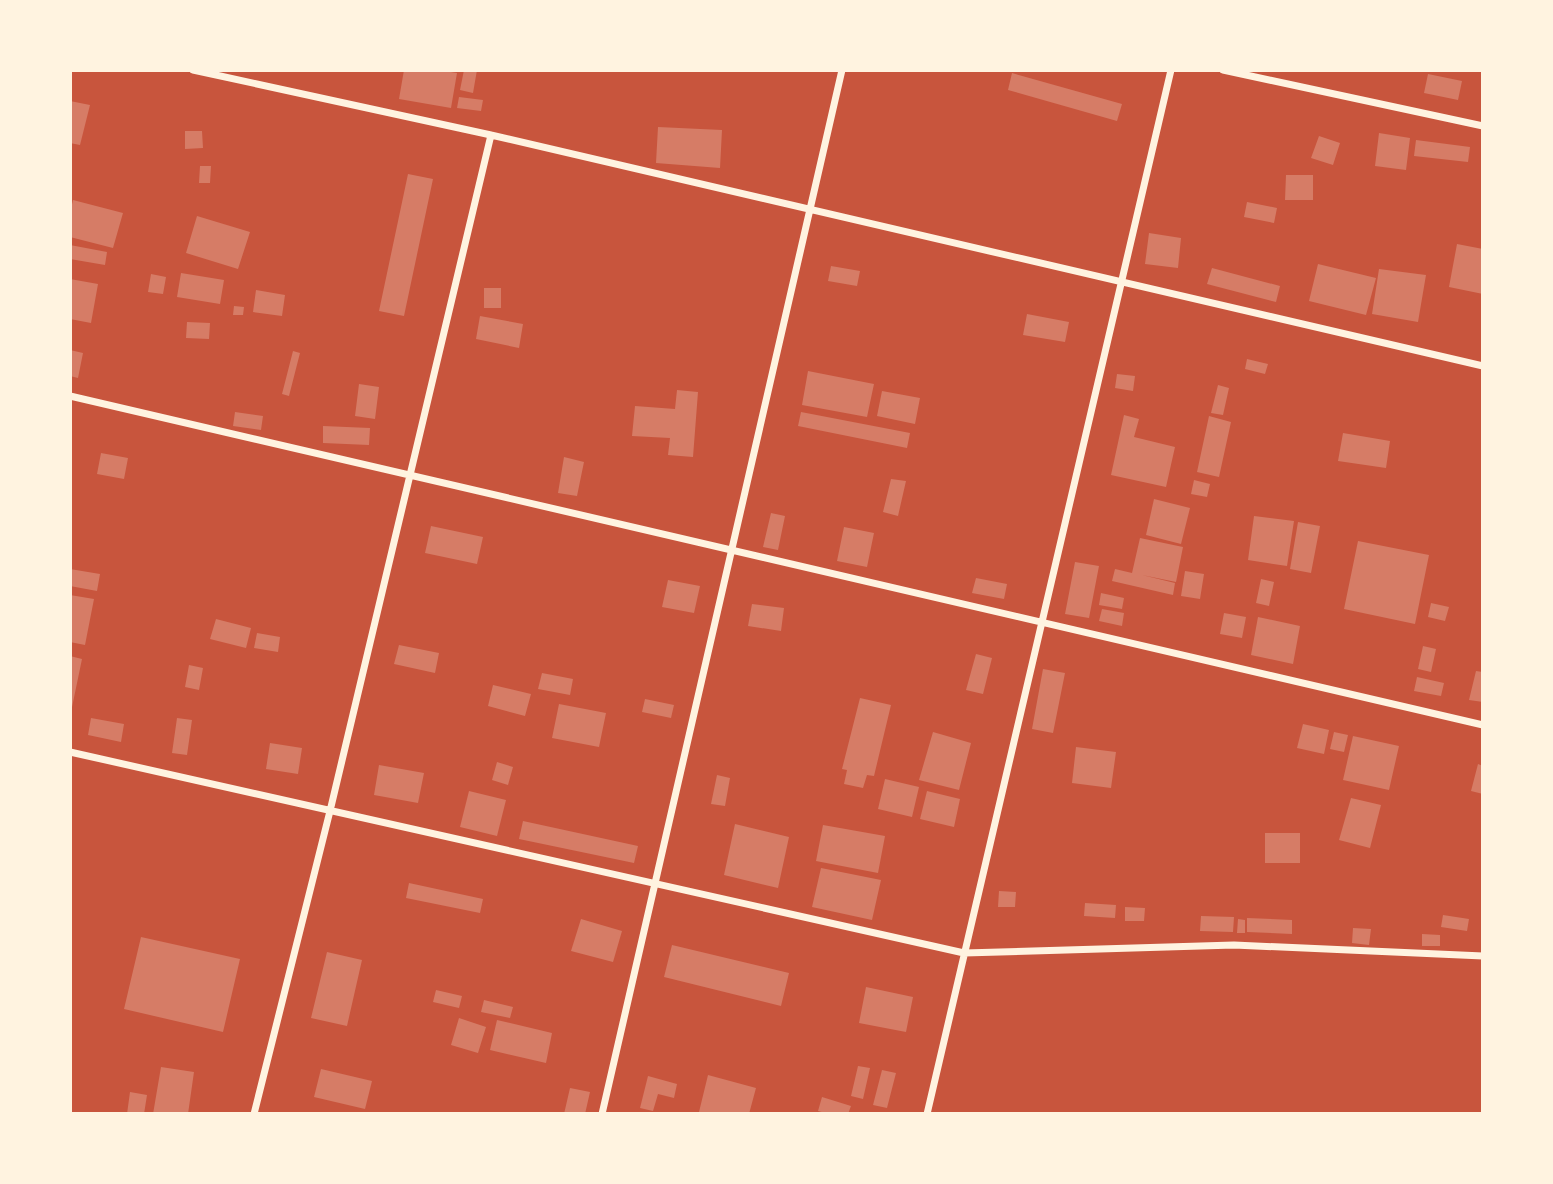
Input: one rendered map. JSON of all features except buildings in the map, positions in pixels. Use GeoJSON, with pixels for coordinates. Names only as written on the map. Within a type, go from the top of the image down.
{"type":"FeatureCollection","features":[{"type":"Feature","properties":{"kind":"street"},"geometry":{"type":"LineString","coordinates":[[193,70],[491,135],[1483,366]]}},
{"type":"Feature","properties":{"kind":"street"},"geometry":{"type":"LineString","coordinates":[[602,1114],[842,70]]}},
{"type":"Feature","properties":{"kind":"street"},"geometry":{"type":"LineString","coordinates":[[927,1114],[1171,70]]}},
{"type":"Feature","properties":{"kind":"street"},"geometry":{"type":"LineString","coordinates":[[1223,70],[1483,126]]}},
{"type":"Feature","properties":{"kind":"street"},"geometry":{"type":"LineString","coordinates":[[254,1114],[330,811],[491,135]]}},
{"type":"Feature","properties":{"kind":"street"},"geometry":{"type":"LineString","coordinates":[[70,396],[1483,725]]}},
{"type":"Feature","properties":{"kind":"street"},"geometry":{"type":"LineString","coordinates":[[70,752],[964,953],[1234,945],[1483,956]]}}]}
